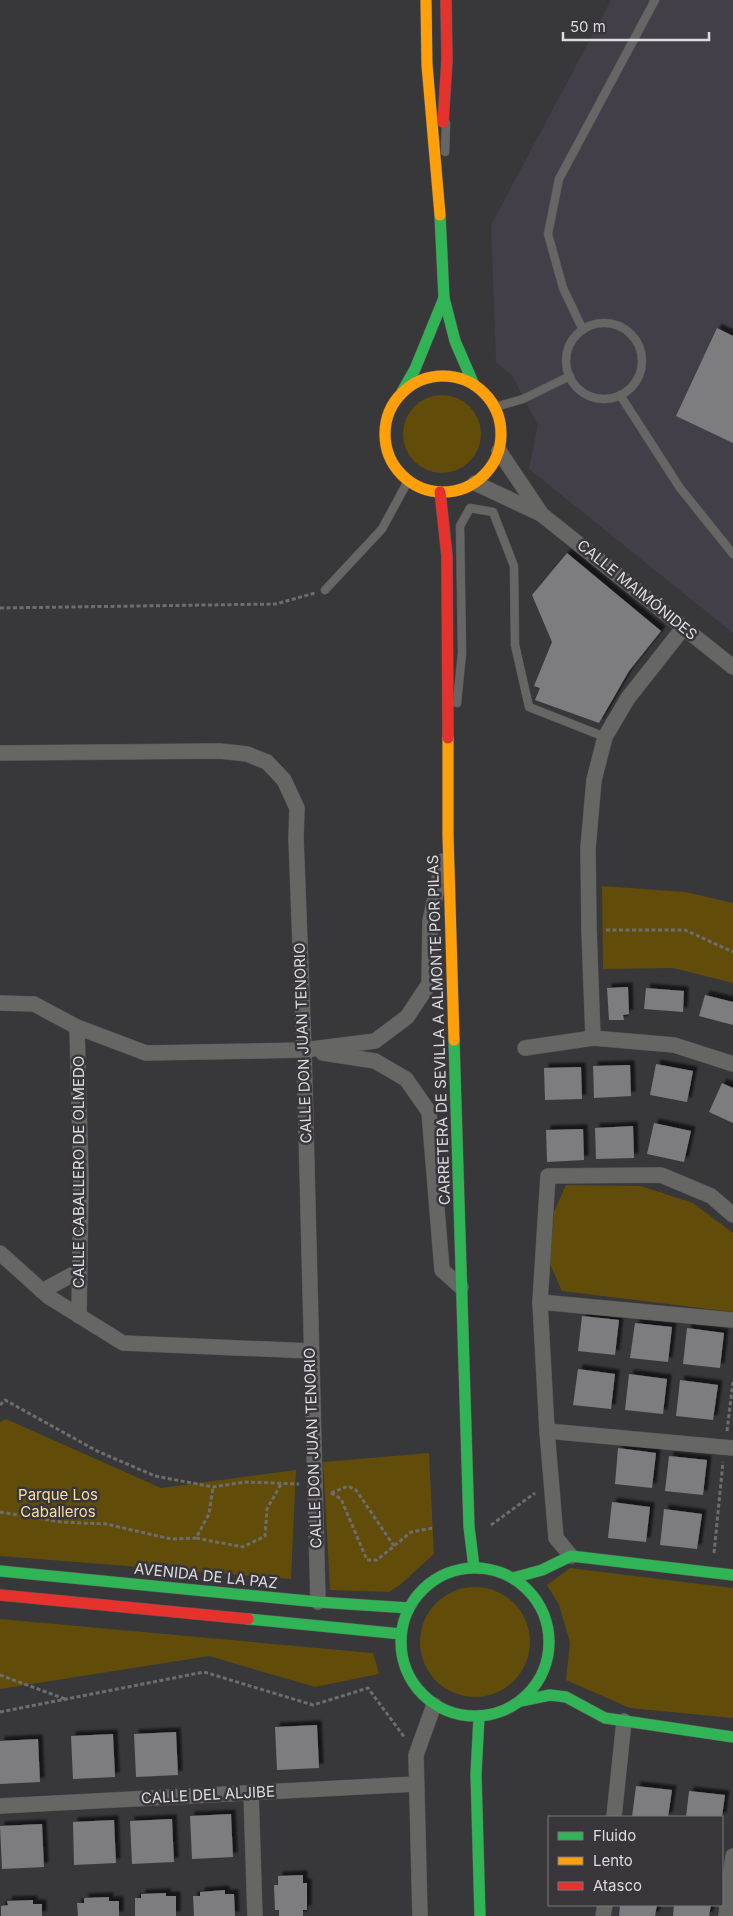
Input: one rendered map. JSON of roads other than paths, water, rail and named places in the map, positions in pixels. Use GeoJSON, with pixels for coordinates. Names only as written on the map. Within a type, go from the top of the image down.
{"type":"FeatureCollection","features":[{"type":"Feature","properties":{"kind":"main road"},"geometry":{"type":"LineString","coordinates":[[426,0],[427,65],[439,187],[444,298],[455,340],[474,385]]}},
{"type":"Feature","properties":{"kind":"main road"},"geometry":{"type":"LineString","coordinates":[[439,187],[447,60],[446,0]]}},
{"type":"Feature","properties":{"kind":"main road"},"geometry":{"type":"LineString","coordinates":[[401,395],[417,382],[436,376],[456,377],[474,385],[495,407],[500,421],[499,451],[490,469],[475,483],[458,490],[440,492],[423,489],[408,481],[395,467],[387,449],[385,430],[390,411],[415,369],[444,298]]}},
{"type":"Feature","properties":{"kind":"main road","name":"CARRETERA DE SEVILLA A ALMONTE POR PILAS"},"geometry":{"type":"LineString","coordinates":[[440,492],[447,556],[448,835],[469,1527],[474,1567]]}},
{"type":"Feature","properties":{"kind":"main road"},"geometry":{"type":"LineString","coordinates":[[513,1578],[542,1570],[571,1556],[733,1575]]}},
{"type":"Feature","properties":{"kind":"main road"},"geometry":{"type":"LineString","coordinates":[[521,1701],[537,1683],[547,1661],[549,1637],[544,1613],[531,1593],[513,1578],[494,1570],[474,1567],[454,1570],[436,1579],[420,1592],[408,1608],[401,1634],[401,1654],[408,1674],[419,1692],[434,1705],[456,1714],[479,1717],[501,1712],[521,1701],[550,1695],[566,1697],[605,1718],[733,1738]]}},
{"type":"Feature","properties":{"kind":"main road","name":"AVENIDA DE LA PAZ"},"geometry":{"type":"LineString","coordinates":[[0,1571],[318,1602],[408,1608]]}},
{"type":"Feature","properties":{"kind":"main road"},"geometry":{"type":"LineString","coordinates":[[0,1595],[401,1634]]}},
{"type":"Feature","properties":{"kind":"main road"},"geometry":{"type":"LineString","coordinates":[[479,1717],[476,1774],[480,1916]]}},
{"type":"Feature","properties":{"kind":"street","name":"CALLE MAIMÓNIDES"},"geometry":{"type":"LineString","coordinates":[[499,451],[541,514]]}},
{"type":"Feature","properties":{"kind":"street","name":"CALLE MAIMÓNIDES"},"geometry":{"type":"LineString","coordinates":[[475,483],[541,514],[733,667]]}},
{"type":"Feature","properties":{"kind":"street"},"geometry":{"type":"LineString","coordinates":[[593,1038],[588,848],[594,780],[605,737],[628,698],[684,627]]}},
{"type":"Feature","properties":{"kind":"street","name":"CALLE DON JUAN TENORIO"},"geometry":{"type":"LineString","coordinates":[[0,753],[220,751],[247,754],[267,762],[284,780],[297,808],[296,838],[304,1050],[318,1602]]}},
{"type":"Feature","properties":{"kind":"street"},"geometry":{"type":"LineString","coordinates":[[0,1003],[34,1004],[77,1027],[146,1053],[304,1050],[375,1042],[407,1017],[429,984],[430,921],[448,835]]}},
{"type":"Feature","properties":{"kind":"street","name":"CALLE CABALLERO DE OLMEDO"},"geometry":{"type":"LineString","coordinates":[[77,1027],[80,1179],[79,1316]]}},
{"type":"Feature","properties":{"kind":"street"},"geometry":{"type":"LineString","coordinates":[[526,1048],[593,1038],[674,1046],[733,1064]]}},
{"type":"Feature","properties":{"kind":"street"},"geometry":{"type":"LineString","coordinates":[[304,1050],[375,1062],[406,1079],[429,1112],[442,1270],[461,1287]]}},
{"type":"Feature","properties":{"kind":"street"},"geometry":{"type":"LineString","coordinates":[[571,1556],[556,1538],[547,1431],[540,1302],[548,1176],[661,1175],[711,1196],[733,1215]]}},
{"type":"Feature","properties":{"kind":"street"},"geometry":{"type":"LineString","coordinates":[[0,1254],[42,1291],[123,1343],[311,1351]]}},
{"type":"Feature","properties":{"kind":"street"},"geometry":{"type":"LineString","coordinates":[[42,1291],[80,1271]]}},
{"type":"Feature","properties":{"kind":"street"},"geometry":{"type":"LineString","coordinates":[[540,1302],[733,1320]]}},
{"type":"Feature","properties":{"kind":"street"},"geometry":{"type":"LineString","coordinates":[[547,1431],[729,1448]]}},
{"type":"Feature","properties":{"kind":"street"},"geometry":{"type":"LineString","coordinates":[[420,1916],[416,1755],[434,1705]]}},
{"type":"Feature","properties":{"kind":"street"},"geometry":{"type":"LineString","coordinates":[[614,1816],[624,1721]]}},
{"type":"Feature","properties":{"kind":"street","name":"CALLE DEL ALJIBE"},"geometry":{"type":"LineString","coordinates":[[0,1806],[416,1784]]}},
{"type":"Feature","properties":{"kind":"street"},"geometry":{"type":"LineString","coordinates":[[251,1792],[255,1916]]}},
{"type":"Feature","properties":{"kind":"street"},"geometry":{"type":"LineString","coordinates":[[726,1916],[733,1856]]}},
{"type":"Feature","properties":{"kind":"lane"},"geometry":{"type":"LineString","coordinates":[[445,159],[453,0]]}},
{"type":"Feature","properties":{"kind":"lane"},"geometry":{"type":"LineString","coordinates":[[583,330],[564,288],[548,234],[559,179],[655,0]]}},
{"type":"Feature","properties":{"kind":"lane"},"geometry":{"type":"LineString","coordinates":[[441,229],[444,169]]}},
{"type":"Feature","properties":{"kind":"lane"},"geometry":{"type":"LineString","coordinates":[[602,323],[615,324],[627,330],[636,340],[641,352],[642,365],[638,377],[631,388],[620,395],[609,398],[596,398],[585,394],[576,386],[570,376],[567,352],[572,341],[583,330],[602,323]]}},
{"type":"Feature","properties":{"kind":"lane"},"geometry":{"type":"LineString","coordinates":[[495,407],[523,399],[570,376]]}},
{"type":"Feature","properties":{"kind":"lane"},"geometry":{"type":"LineString","coordinates":[[620,395],[680,488],[733,554]]}},
{"type":"Feature","properties":{"kind":"lane"},"geometry":{"type":"LineString","coordinates":[[325,590],[382,530],[408,481]]}},
{"type":"Feature","properties":{"kind":"lane"},"geometry":{"type":"LineString","coordinates":[[448,794],[462,653],[460,526],[470,508],[493,512],[514,566],[515,645],[529,707],[605,737]]}},
{"type":"Feature","properties":{"kind":"park label","name":"Parque Los Caballeros"},"geometry":{"type":"Point","coordinates":[58,1504]}}]}
